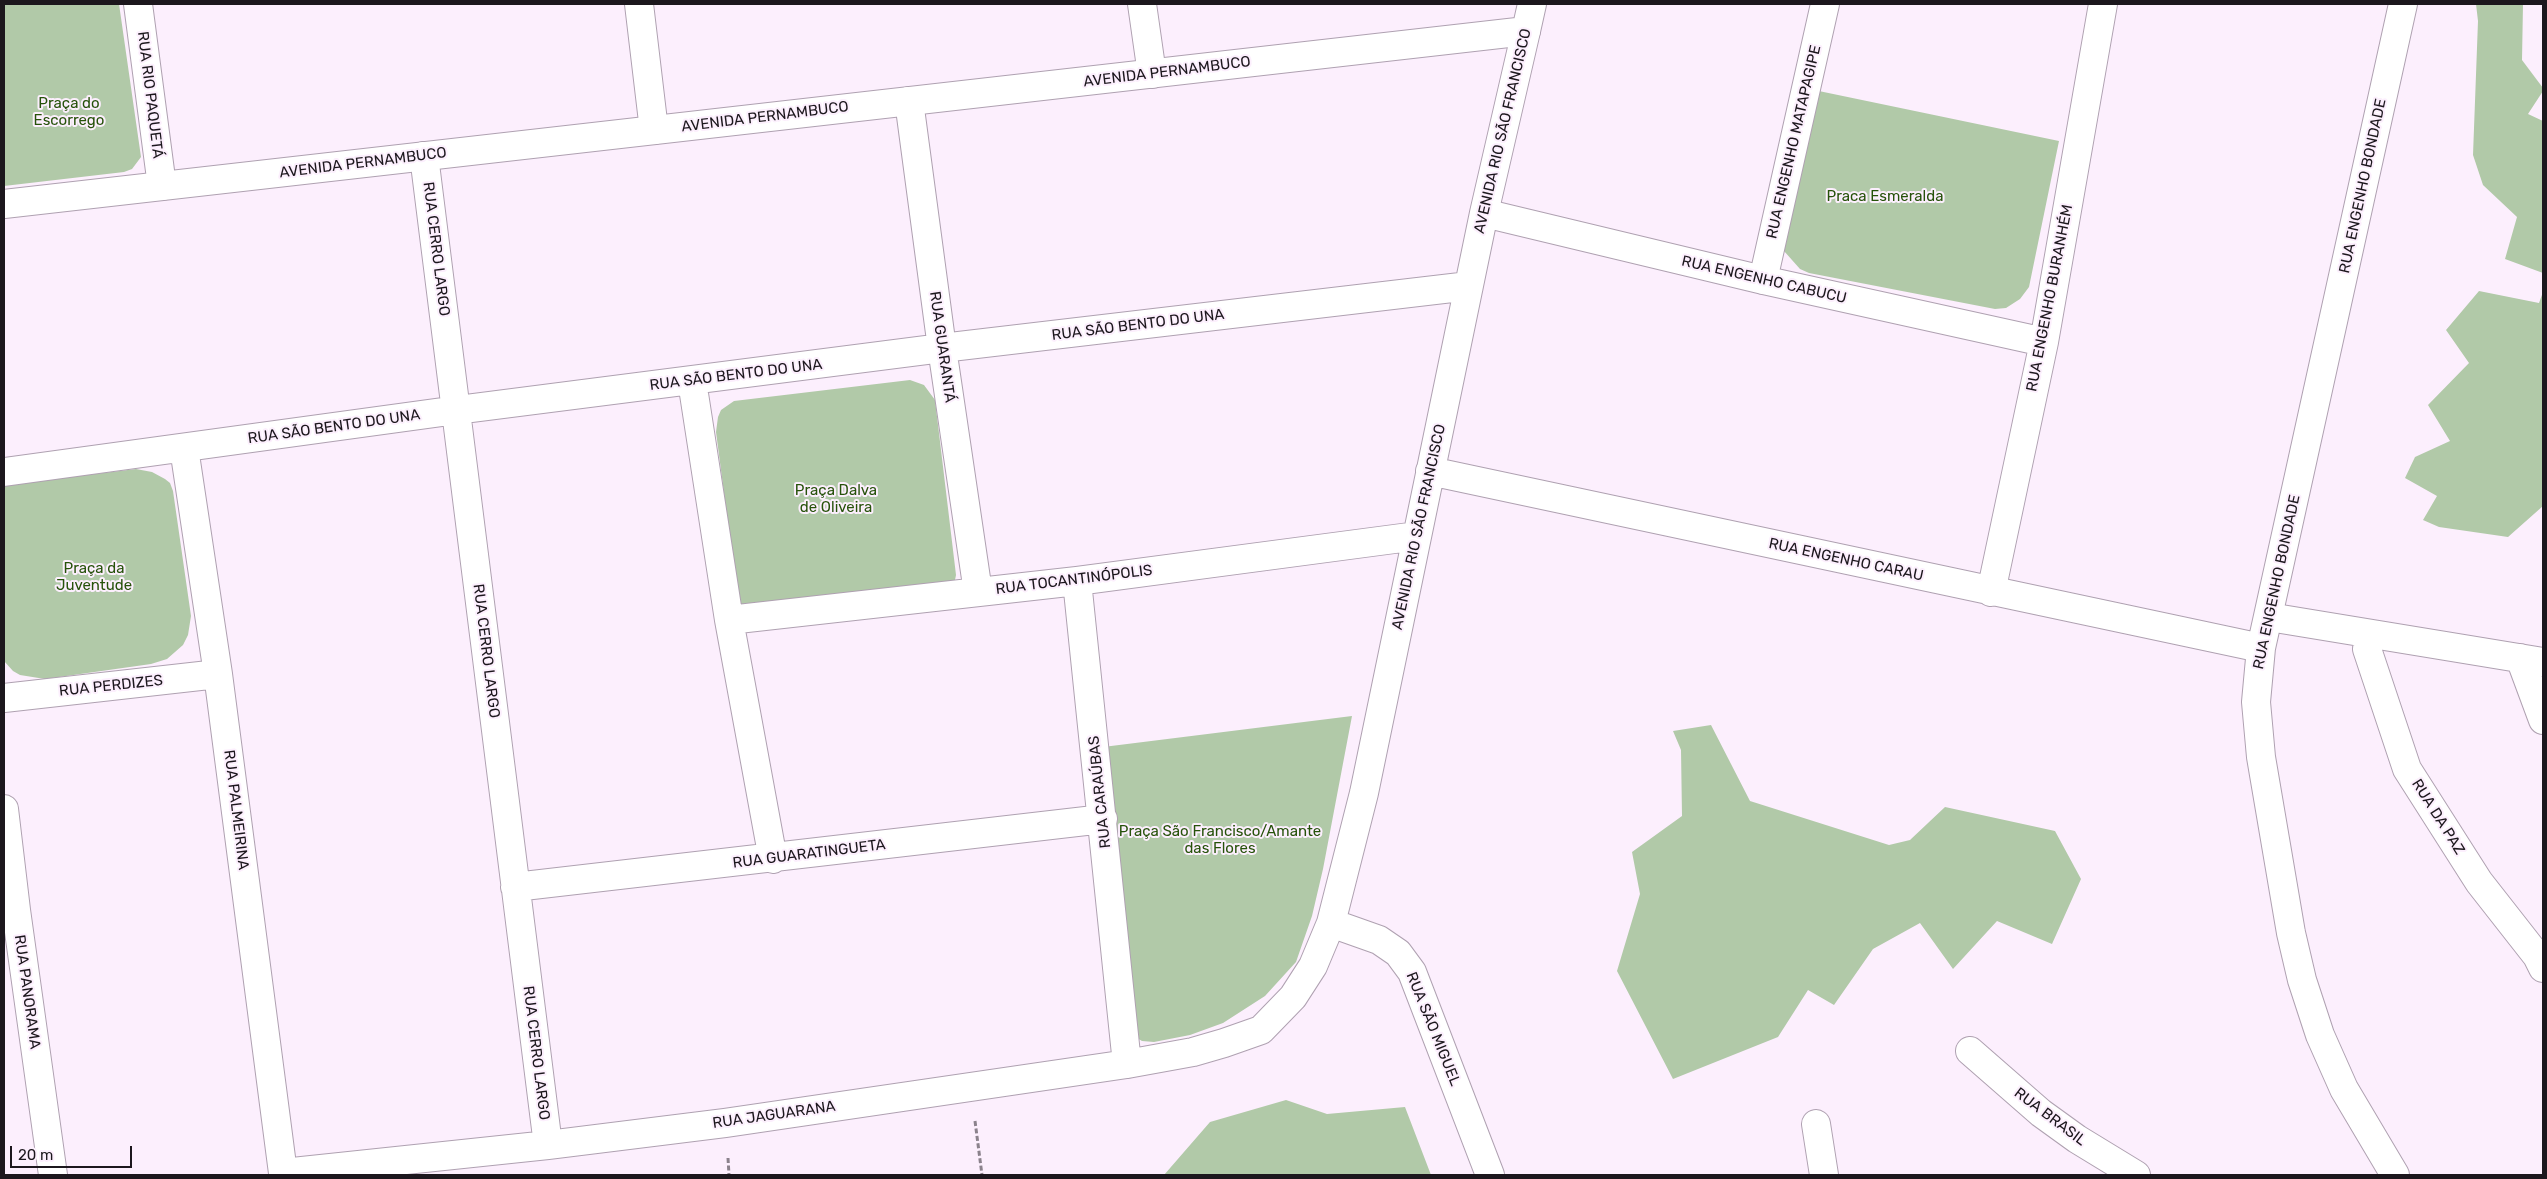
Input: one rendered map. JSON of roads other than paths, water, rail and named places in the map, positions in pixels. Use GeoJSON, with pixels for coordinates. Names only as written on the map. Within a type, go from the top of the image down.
{"type":"FeatureCollection","features":[{"type":"Feature","properties":{"kind":"street","name":"RUA RIO PAQUETÁ"},"geometry":{"type":"LineString","coordinates":[[138,4],[162,186]]}},
{"type":"Feature","properties":{"kind":"street"},"geometry":{"type":"LineString","coordinates":[[639,4],[654,130]]}},
{"type":"Feature","properties":{"kind":"street"},"geometry":{"type":"LineString","coordinates":[[1142,4],[1152,74]]}},
{"type":"Feature","properties":{"kind":"street","name":"AVENIDA RIO SÃO FRANCISCO"},"geometry":{"type":"LineString","coordinates":[[1261,1030],[1293,998],[1313,966],[1331,923],[1364,794],[1484,213],[1532,4]]}},
{"type":"Feature","properties":{"kind":"street","name":"RUA ENGENHO MATAPAGIPE"},"geometry":{"type":"LineString","coordinates":[[1763,280],[1825,4]]}},
{"type":"Feature","properties":{"kind":"street","name":"RUA ENGENHO BURANHÉM"},"geometry":{"type":"LineString","coordinates":[[1991,592],[2044,342],[2104,4]]}},
{"type":"Feature","properties":{"kind":"street","name":"RUA ENGENHO BONDADE"},"geometry":{"type":"LineString","coordinates":[[2395,1175],[2344,1089],[2320,1035],[2302,980],[2291,933],[2261,757],[2256,702],[2262,648],[2268,617],[2403,4]]}},
{"type":"Feature","properties":{"kind":"street","name":"AVENIDA PERNAMBUCO"},"geometry":{"type":"LineString","coordinates":[[4,204],[1526,31]]}},
{"type":"Feature","properties":{"kind":"street","name":"RUA GUARANTÁ"},"geometry":{"type":"LineString","coordinates":[[908,101],[978,592]]}},
{"type":"Feature","properties":{"kind":"street","name":"RUA CERRO LARGO"},"geometry":{"type":"LineString","coordinates":[[424,156],[548,1145]]}},
{"type":"Feature","properties":{"kind":"street","name":"RUA ENGENHO CABUCU"},"geometry":{"type":"LineString","coordinates":[[1484,213],[1763,280],[2044,342]]}},
{"type":"Feature","properties":{"kind":"street","name":"RUA SÃO BENTO DO UNA"},"geometry":{"type":"LineString","coordinates":[[4,472],[456,410],[942,348],[1469,286]]}},
{"type":"Feature","properties":{"kind":"street"},"geometry":{"type":"LineString","coordinates":[[692,381],[729,620],[773,859]]}},
{"type":"Feature","properties":{"kind":"street","name":"RUA PALMEIRINA"},"geometry":{"type":"LineString","coordinates":[[184,448],[218,674],[283,1173]]}},
{"type":"Feature","properties":{"kind":"street","name":"RUA ENGENHO CARAU"},"geometry":{"type":"LineString","coordinates":[[1430,471],[1991,592],[2262,648]]}},
{"type":"Feature","properties":{"kind":"street","name":"RUA TOCANTINÓPOLIS"},"geometry":{"type":"LineString","coordinates":[[729,620],[1077,581],[1417,536]]}},
{"type":"Feature","properties":{"kind":"street","name":"RUA CARAÚBAS"},"geometry":{"type":"LineString","coordinates":[[1077,581],[1127,1064]]}},
{"type":"Feature","properties":{"kind":"street"},"geometry":{"type":"LineString","coordinates":[[2268,617],[2532,660],[2543,720]]}},
{"type":"Feature","properties":{"kind":"street","name":"RUA DA PAZ"},"geometry":{"type":"LineString","coordinates":[[2367,649],[2407,769],[2479,882],[2537,956],[2543,968]]}},
{"type":"Feature","properties":{"kind":"street","name":"RUA PERDIZES"},"geometry":{"type":"LineString","coordinates":[[4,698],[218,674]]}},
{"type":"Feature","properties":{"kind":"street","name":"RUA PANORAMA"},"geometry":{"type":"LineString","coordinates":[[4,808],[10,911],[53,1175]]}},
{"type":"Feature","properties":{"kind":"street","name":"RUA GUARATINGUETA"},"geometry":{"type":"LineString","coordinates":[[515,886],[773,859],[1103,819]]}},
{"type":"Feature","properties":{"kind":"street","name":"RUA SÃO MIGUEL"},"geometry":{"type":"LineString","coordinates":[[1331,923],[1379,940],[1398,953],[1408,966],[1490,1175]]}},
{"type":"Feature","properties":{"kind":"street","name":"RUA JAGUARANA"},"geometry":{"type":"LineString","coordinates":[[283,1173],[548,1145],[725,1123],[1127,1064],[1193,1052],[1261,1030]]}},
{"type":"Feature","properties":{"kind":"street","name":"RUA BRASIL"},"geometry":{"type":"LineString","coordinates":[[1970,1051],[2041,1112],[2077,1139],[2136,1175]]}},
{"type":"Feature","properties":{"kind":"street"},"geometry":{"type":"LineString","coordinates":[[1816,1124],[1824,1175]]}},
{"type":"Feature","properties":{"kind":"park label","name":"Praça do Escorrego"},"geometry":{"type":"Point","coordinates":[69,112]}},
{"type":"Feature","properties":{"kind":"park label","name":"Praca Esmeralda"},"geometry":{"type":"Point","coordinates":[1885,197]}},
{"type":"Feature","properties":{"kind":"park label","name":"Praça Dalva de Oliveira"},"geometry":{"type":"Point","coordinates":[836,500]}},
{"type":"Feature","properties":{"kind":"park label","name":"Praça da Juventude"},"geometry":{"type":"Point","coordinates":[94,578]}},
{"type":"Feature","properties":{"kind":"park label","name":"Praça São Francisco/Amante das Flores"},"geometry":{"type":"Point","coordinates":[1220,840]}}]}
